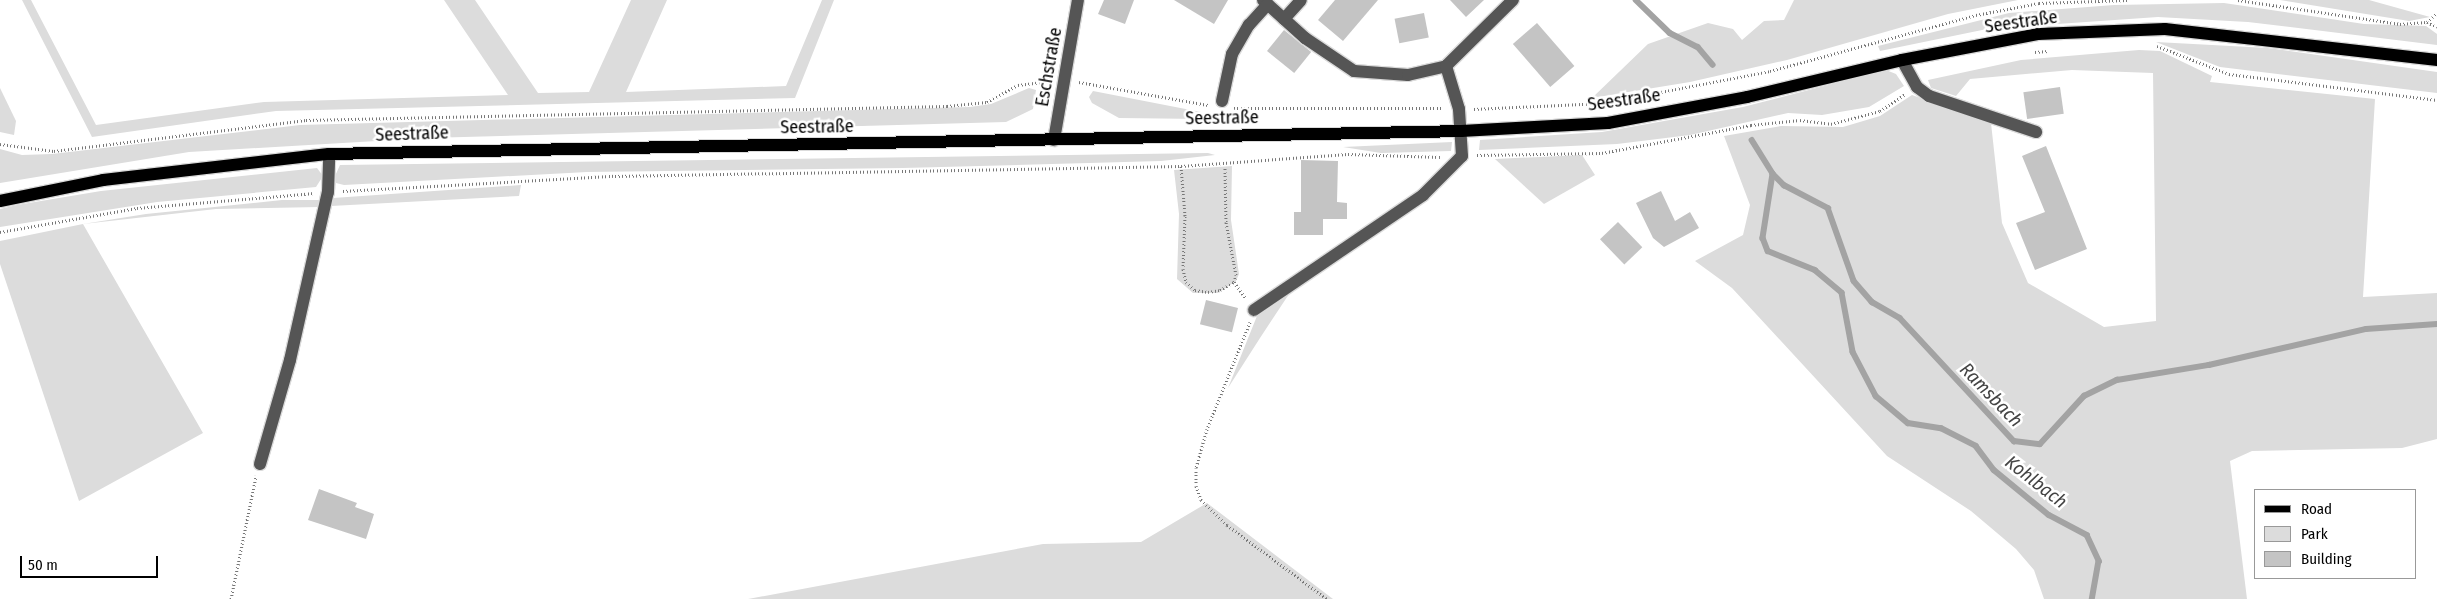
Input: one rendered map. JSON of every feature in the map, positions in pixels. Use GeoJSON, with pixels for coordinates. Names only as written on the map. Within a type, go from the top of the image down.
{"type":"FeatureCollection","features":[{"type":"Feature","properties":{"kind":"main road","name":"Seestraße"},"geometry":{"type":"LineString","coordinates":[[0,201],[103,180],[329,154],[1461,131],[1608,123],[1747,97],[1902,60],[2038,34],[2166,29],[2437,60]]}},
{"type":"Feature","properties":{"kind":"street","name":"Eschstraße"},"geometry":{"type":"LineString","coordinates":[[1054,140],[1078,0]]}},
{"type":"Feature","properties":{"kind":"street"},"geometry":{"type":"LineString","coordinates":[[1284,19],[1301,0]]}},
{"type":"Feature","properties":{"kind":"street"},"geometry":{"type":"LineString","coordinates":[[1220,105],[1232,54],[1248,25],[1266,2],[1284,19],[1354,71],[1408,75],[1446,66],[1513,0]]}},
{"type":"Feature","properties":{"kind":"street"},"geometry":{"type":"LineString","coordinates":[[1902,60],[1917,87],[1929,96],[2036,132]]}},
{"type":"Feature","properties":{"kind":"street"},"geometry":{"type":"LineString","coordinates":[[1254,310],[1423,195],[1462,156],[1459,109],[1446,66]]}},
{"type":"Feature","properties":{"kind":"street"},"geometry":{"type":"LineString","coordinates":[[260,464],[290,360],[328,192],[329,154]]}},
{"type":"Feature","properties":{"kind":"path"},"geometry":{"type":"LineString","coordinates":[[0,144],[54,151],[306,120],[946,106],[987,102],[1018,85],[1065,79],[1151,98],[1220,105],[1459,109],[1603,102],[1770,71],[2039,1],[2129,0]]}},
{"type":"Feature","properties":{"kind":"path"},"geometry":{"type":"LineString","coordinates":[[2238,0],[2391,23],[2427,22],[2437,27]]}},
{"type":"Feature","properties":{"kind":"path"},"geometry":{"type":"LineString","coordinates":[[2427,22],[2437,14]]}},
{"type":"Feature","properties":{"kind":"path"},"geometry":{"type":"LineString","coordinates":[[0,232],[138,208],[328,192],[615,176],[1181,166],[1278,156],[1462,156]]}},
{"type":"Feature","properties":{"kind":"path"},"geometry":{"type":"LineString","coordinates":[[1181,166],[1186,216],[1183,269],[1186,282],[1196,290],[1208,292],[1234,282]]}},
{"type":"Feature","properties":{"kind":"path"},"geometry":{"type":"LineString","coordinates":[[1224,168],[1226,222],[1236,275],[1234,282]]}},
{"type":"Feature","properties":{"kind":"path"},"geometry":{"type":"LineString","coordinates":[[1234,282],[1254,310],[1207,429],[1196,468],[1196,486],[1201,500],[1227,524],[1321,597],[1327,599]]}},
{"type":"Feature","properties":{"kind":"path"},"geometry":{"type":"LineString","coordinates":[[231,599],[260,464]]}},
{"type":"Feature","properties":{"kind":"green space"},"geometry":{"type":"Polygon","coordinates":[[[22,0],[31,0],[96,125],[264,102],[508,95],[444,0],[475,0],[538,93],[589,92],[631,0],[667,0],[626,92],[786,86],[822,0],[834,0],[795,98],[276,111],[92,137],[22,0]]]}},
{"type":"Feature","properties":{"kind":"green space"},"geometry":{"type":"Polygon","coordinates":[[[1794,0],[2018,0],[1948,14],[1787,60],[1690,82],[1592,98],[1648,44],[1708,23],[1733,29],[1742,40],[1764,21],[1784,20],[1794,0]]]}},
{"type":"Feature","properties":{"kind":"green space"},"geometry":{"type":"Polygon","coordinates":[[[2280,0],[2369,0],[2430,17],[2409,21],[2280,0]]]}},
{"type":"Feature","properties":{"kind":"green space"},"geometry":{"type":"Polygon","coordinates":[[[2224,3],[2364,24],[2426,26],[2437,34],[2437,45],[2248,22],[2158,17],[1987,29],[1880,51],[1878,46],[2009,13],[2114,5],[2224,3]]]}},
{"type":"Feature","properties":{"kind":"green space"},"geometry":{"type":"Polygon","coordinates":[[[2156,42],[2268,48],[2437,72],[2437,93],[2220,67],[2156,42]]]}},
{"type":"Feature","properties":{"kind":"green space"},"geometry":{"type":"Polygon","coordinates":[[[2139,50],[2160,51],[2212,76],[2210,82],[2375,99],[2363,297],[2437,293],[2437,439],[2402,448],[2252,451],[2230,461],[2247,599],[2044,599],[2034,570],[2016,549],[1971,511],[1887,456],[1732,288],[1695,261],[1743,235],[1750,205],[1724,136],[1781,126],[1843,127],[1880,116],[1912,95],[1991,123],[2002,223],[2028,283],[2104,327],[2156,321],[2153,73],[2072,70],[1970,79],[1956,96],[1931,88],[1928,80],[2021,60],[2139,50]]]}},
{"type":"Feature","properties":{"kind":"green space"},"geometry":{"type":"Polygon","coordinates":[[[1886,70],[1896,74],[1904,86],[1869,107],[1822,115],[1788,113],[1690,135],[1617,144],[1479,150],[1480,140],[1602,132],[1743,107],[1886,70]]]}},
{"type":"Feature","properties":{"kind":"green space"},"geometry":{"type":"Polygon","coordinates":[[[0,88],[16,121],[14,135],[0,132],[0,88]]]}},
{"type":"Feature","properties":{"kind":"green space"},"geometry":{"type":"Polygon","coordinates":[[[1029,88],[1036,90],[1033,109],[1006,122],[427,138],[189,152],[0,183],[0,149],[22,155],[52,154],[300,125],[970,107],[991,104],[1029,88]]]}},
{"type":"Feature","properties":{"kind":"green space"},"geometry":{"type":"Polygon","coordinates":[[[1093,91],[1201,112],[1202,119],[1119,118],[1092,103],[1089,97],[1093,91]]]}},
{"type":"Feature","properties":{"kind":"green space"},"geometry":{"type":"Polygon","coordinates":[[[1452,142],[1451,151],[1381,153],[1343,147],[1452,142]]]}},
{"type":"Feature","properties":{"kind":"green space"},"geometry":{"type":"Polygon","coordinates":[[[1208,153],[1215,155],[1161,161],[903,168],[587,172],[344,185],[336,183],[335,176],[340,165],[1208,153]]]}},
{"type":"Feature","properties":{"kind":"green space"},"geometry":{"type":"Polygon","coordinates":[[[1582,155],[1595,175],[1544,204],[1495,159],[1582,155]]]}},
{"type":"Feature","properties":{"kind":"green space"},"geometry":{"type":"Polygon","coordinates":[[[1232,166],[1231,220],[1239,274],[1236,281],[1218,293],[1193,293],[1177,279],[1179,214],[1174,170],[1232,166]]]}},
{"type":"Feature","properties":{"kind":"green space"},"geometry":{"type":"Polygon","coordinates":[[[317,168],[323,176],[316,187],[157,202],[0,227],[0,209],[17,205],[101,191],[317,168]]]}},
{"type":"Feature","properties":{"kind":"green space"},"geometry":{"type":"Polygon","coordinates":[[[521,185],[519,196],[331,206],[333,198],[521,185]]]}},
{"type":"Feature","properties":{"kind":"green space"},"geometry":{"type":"Polygon","coordinates":[[[282,200],[321,200],[320,207],[216,209],[83,224],[146,214],[282,200]]]}},
{"type":"Feature","properties":{"kind":"green space"},"geometry":{"type":"Polygon","coordinates":[[[83,224],[203,433],[79,501],[0,264],[0,241],[83,224]]]}},
{"type":"Feature","properties":{"kind":"green space"},"geometry":{"type":"Polygon","coordinates":[[[1299,279],[1260,338],[1228,388],[1259,311],[1299,279]]]}},
{"type":"Feature","properties":{"kind":"green space"},"geometry":{"type":"Polygon","coordinates":[[[1207,503],[1333,599],[748,599],[1043,544],[1141,542],[1207,503]]]}},
{"type":"Feature","properties":{"kind":"building"},"geometry":{"type":"Polygon","coordinates":[[[1104,0],[1134,0],[1125,24],[1098,14],[1104,0]]]}},
{"type":"Feature","properties":{"kind":"building"},"geometry":{"type":"Polygon","coordinates":[[[1174,0],[1228,0],[1214,24],[1174,0]]]}},
{"type":"Feature","properties":{"kind":"building"},"geometry":{"type":"Polygon","coordinates":[[[1335,0],[1378,0],[1343,41],[1318,20],[1335,0]]]}},
{"type":"Feature","properties":{"kind":"building"},"geometry":{"type":"Polygon","coordinates":[[[1450,0],[1484,0],[1466,17],[1450,0]]]}},
{"type":"Feature","properties":{"kind":"building"},"geometry":{"type":"Polygon","coordinates":[[[1424,13],[1429,38],[1399,43],[1395,19],[1424,13]]]}},
{"type":"Feature","properties":{"kind":"building"},"geometry":{"type":"Polygon","coordinates":[[[1537,23],[1574,66],[1550,87],[1513,44],[1537,23]]]}},
{"type":"Feature","properties":{"kind":"building"},"geometry":{"type":"Polygon","coordinates":[[[1284,30],[1311,52],[1294,73],[1267,51],[1284,30]]]}},
{"type":"Feature","properties":{"kind":"building"},"geometry":{"type":"Polygon","coordinates":[[[2060,87],[2064,114],[2027,119],[2023,92],[2060,87]]]}},
{"type":"Feature","properties":{"kind":"building"},"geometry":{"type":"Polygon","coordinates":[[[2046,146],[2087,249],[2035,270],[2016,223],[2045,212],[2022,156],[2046,146]]]}},
{"type":"Feature","properties":{"kind":"building"},"geometry":{"type":"Polygon","coordinates":[[[1301,160],[1338,161],[1337,202],[1347,203],[1347,219],[1323,219],[1323,235],[1294,235],[1294,212],[1301,212],[1301,160]]]}},
{"type":"Feature","properties":{"kind":"building"},"geometry":{"type":"Polygon","coordinates":[[[1661,191],[1675,221],[1690,212],[1699,228],[1664,247],[1653,238],[1636,203],[1661,191]]]}},
{"type":"Feature","properties":{"kind":"building"},"geometry":{"type":"Polygon","coordinates":[[[1618,222],[1642,247],[1624,265],[1600,239],[1618,222]]]}},
{"type":"Feature","properties":{"kind":"building"},"geometry":{"type":"Polygon","coordinates":[[[1206,300],[1238,308],[1232,332],[1200,324],[1206,300]]]}},
{"type":"Feature","properties":{"kind":"building"},"geometry":{"type":"Polygon","coordinates":[[[319,489],[357,503],[355,507],[374,514],[366,539],[308,520],[319,489]]]}},
{"type":"Feature","properties":{"kind":"waterway","name":"Kohlbach"},"geometry":{"type":"LineString","coordinates":[[1636,0],[1670,33],[1698,47],[1713,65]]}},
{"type":"Feature","properties":{"kind":"waterway","name":"Kohlbach"},"geometry":{"type":"LineString","coordinates":[[1752,140],[1773,174],[1763,238],[1768,251],[1815,270],[1842,293],[1853,352],[1876,396],[1908,423],[1941,428],[1976,446],[1994,470],[2049,515],[2087,535],[2099,561],[2092,599]]}},
{"type":"Feature","properties":{"kind":"waterway","name":"Ramsbach"},"geometry":{"type":"LineString","coordinates":[[1773,174],[1784,185],[1828,208],[1854,281],[1872,302],[1900,318],[2014,441],[2040,444],[2084,396],[2117,380],[2209,365],[2366,329],[2437,324]]}}]}
